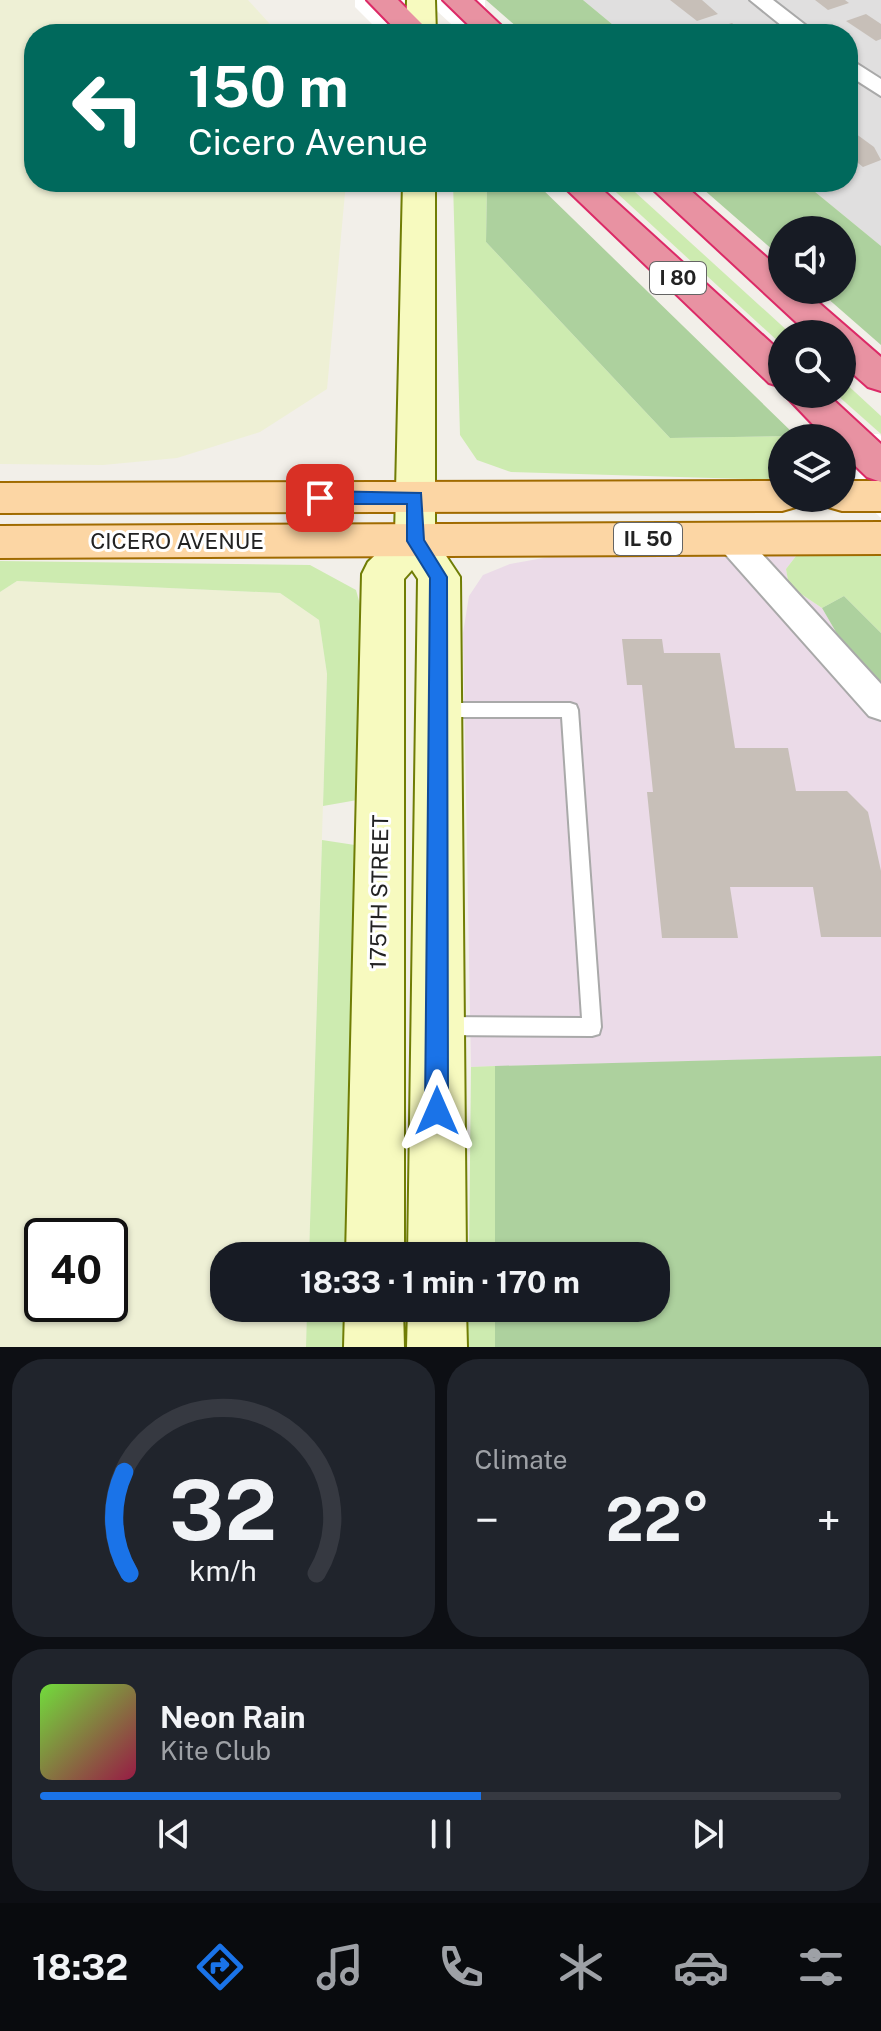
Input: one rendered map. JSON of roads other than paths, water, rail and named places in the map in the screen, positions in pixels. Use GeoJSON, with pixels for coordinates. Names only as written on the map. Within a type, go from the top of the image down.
{"type":"FeatureCollection","features":[{"type":"Feature","properties":{"kind":"highway"},"geometry":{"type":"LineString","coordinates":[[381,0],[408,24]]}},
{"type":"Feature","properties":{"kind":"highway"},"geometry":{"type":"LineString","coordinates":[[457,0],[484,24]]}},
{"type":"Feature","properties":{"kind":"highway","name":"I 80"},"geometry":{"type":"LineString","coordinates":[[586,192],[768,361]]}},
{"type":"Feature","properties":{"kind":"highway","name":"I 80"},"geometry":{"type":"LineString","coordinates":[[672,192],[768,278]]}},
{"type":"Feature","properties":{"kind":"highway","name":"I 80"},"geometry":{"type":"LineString","coordinates":[[798,304],[816,320]]}},
{"type":"Feature","properties":{"kind":"highway"},"geometry":{"type":"LineString","coordinates":[[856,356],[881,378]]}},
{"type":"Feature","properties":{"kind":"highway"},"geometry":{"type":"LineString","coordinates":[[818,408],[881,467]]}},
{"type":"Feature","properties":{"kind":"main road"},"geometry":{"type":"LineString","coordinates":[[856,496],[881,496]]}},
{"type":"Feature","properties":{"kind":"main road","name":"CICERO AVENUE"},"geometry":{"type":"LineString","coordinates":[[0,542],[416,520],[768,497]]}},
{"type":"Feature","properties":{"kind":"main road","name":"CICERO AVENUE"},"geometry":{"type":"LineString","coordinates":[[0,498],[729,538],[881,538]]}},
{"type":"Feature","properties":{"kind":"street"},"geometry":{"type":"LineString","coordinates":[[420,24],[421,0]]}},
{"type":"Feature","properties":{"kind":"street"},"geometry":{"type":"LineString","coordinates":[[760,0],[792,24]]}},
{"type":"Feature","properties":{"kind":"street"},"geometry":{"type":"LineString","coordinates":[[858,72],[881,89]]}},
{"type":"Feature","properties":{"kind":"street"},"geometry":{"type":"LineString","coordinates":[[419,192],[416,520],[439,577],[437,1242]]}},
{"type":"Feature","properties":{"kind":"street","name":"175TH STREET"},"geometry":{"type":"LineString","coordinates":[[375,1242],[383,574],[416,520]]}},
{"type":"Feature","properties":{"kind":"street"},"geometry":{"type":"LineString","coordinates":[[729,538],[881,706]]}},
{"type":"Feature","properties":{"kind":"street"},"geometry":{"type":"LineString","coordinates":[[374,1322],[374,1347]]}},
{"type":"Feature","properties":{"kind":"street"},"geometry":{"type":"LineString","coordinates":[[437,1322],[437,1347]]}},
{"type":"Feature","properties":{"kind":"lane"},"geometry":{"type":"LineString","coordinates":[[437,710],[570,710],[592,1027],[437,1026]]}}]}
